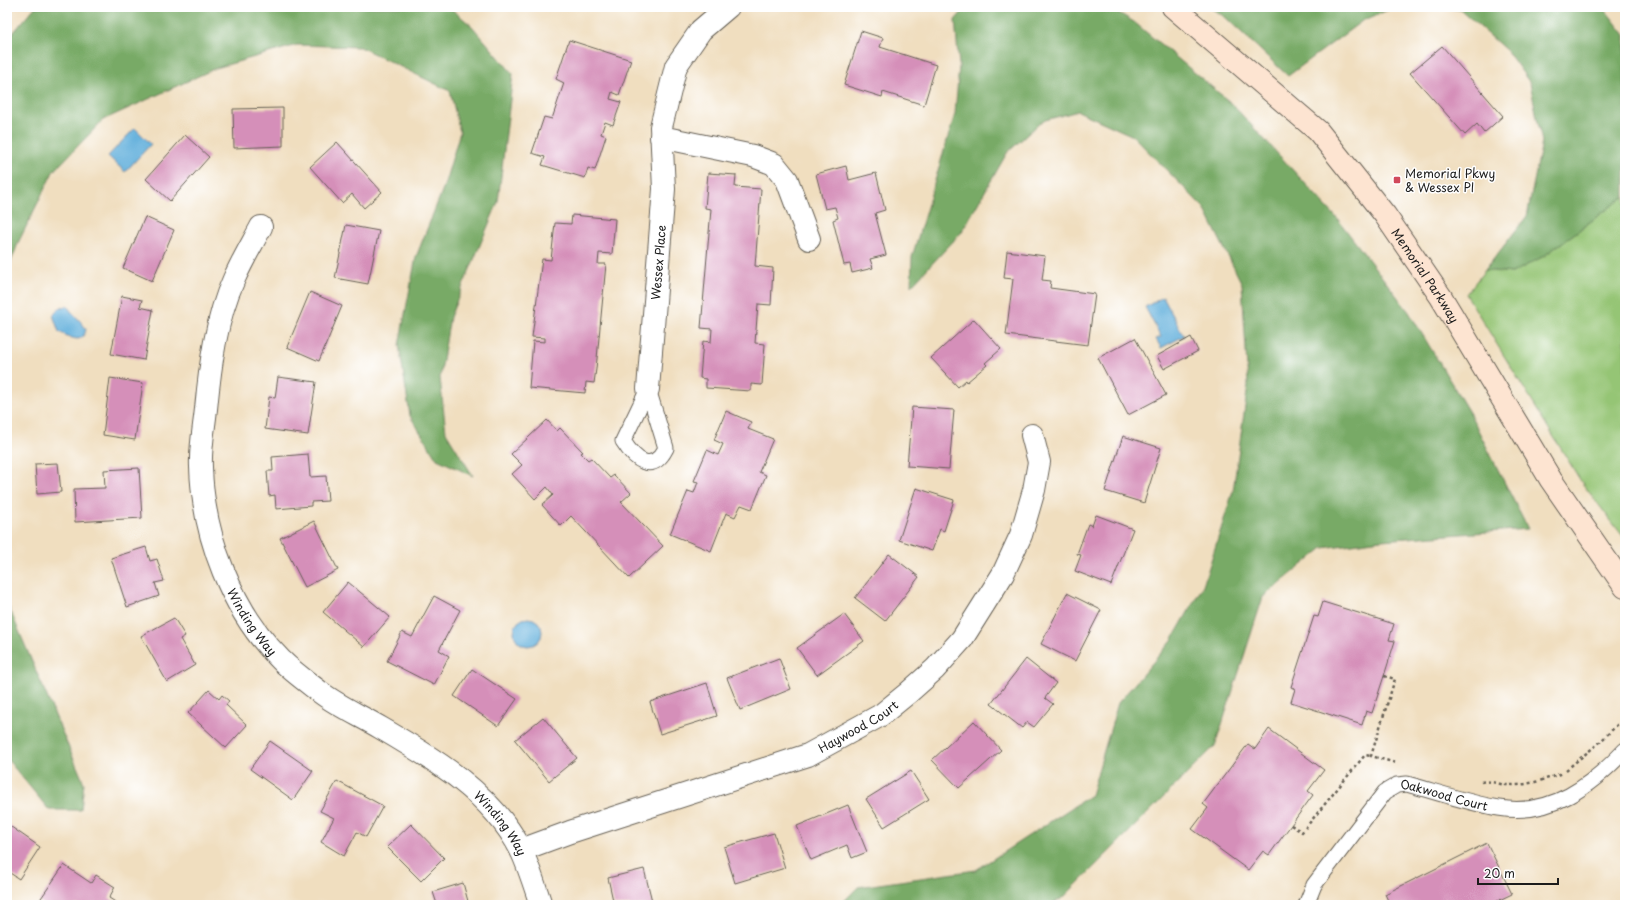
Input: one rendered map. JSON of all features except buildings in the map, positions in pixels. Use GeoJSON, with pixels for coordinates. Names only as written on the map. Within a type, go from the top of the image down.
{"type":"FeatureCollection","features":[{"type":"Feature","properties":{"kind":"main road","name":"Memorial Parkway"},"geometry":{"type":"LineString","coordinates":[[1173,7],[1318,131],[1385,215],[1442,297],[1550,480],[1625,587]]}},
{"type":"Feature","properties":{"kind":"street","name":"Wessex Place"},"geometry":{"type":"LineString","coordinates":[[648,389],[664,189],[661,127],[676,66],[701,30],[728,7]]}},
{"type":"Feature","properties":{"kind":"street"},"geometry":{"type":"LineString","coordinates":[[661,137],[753,156],[774,164],[787,180],[809,239]]}},
{"type":"Feature","properties":{"kind":"street","name":"Winding Way"},"geometry":{"type":"LineString","coordinates":[[261,227],[233,280],[218,330],[209,384],[200,465],[202,496],[208,523],[232,591],[254,628],[281,660],[322,694],[411,746],[464,781],[503,824],[521,850],[541,905]]}},
{"type":"Feature","properties":{"kind":"street","name":"Haywood Court"},"geometry":{"type":"LineString","coordinates":[[521,850],[570,832],[808,755],[882,715],[938,666],[962,639],[1003,574],[1021,536],[1034,490],[1039,462],[1032,434]]}},
{"type":"Feature","properties":{"kind":"lane","name":"Oakwood Court"},"geometry":{"type":"LineString","coordinates":[[1306,905],[1314,885],[1384,792],[1407,784],[1500,808],[1529,808],[1551,804],[1577,792],[1608,768],[1625,750]]}},
{"type":"Feature","properties":{"kind":"path"},"geometry":{"type":"LineString","coordinates":[[1371,756],[1395,679],[1384,676]]}},
{"type":"Feature","properties":{"kind":"path"},"geometry":{"type":"LineString","coordinates":[[1475,783],[1487,781],[1507,785],[1542,781],[1565,771],[1600,742],[1625,717]]}},
{"type":"Feature","properties":{"kind":"path"},"geometry":{"type":"LineString","coordinates":[[1291,825],[1302,832],[1365,755],[1397,763]]}},
{"type":"Feature","properties":{"kind":"green space"},"geometry":{"type":"Polygon","coordinates":[[[35,7],[449,7],[472,26],[513,74],[498,202],[450,317],[440,378],[446,432],[473,476],[437,459],[410,416],[399,345],[416,257],[444,186],[460,132],[450,91],[360,47],[297,45],[216,68],[103,120],[53,172],[19,241],[7,272],[7,40],[35,7]]]}},
{"type":"Feature","properties":{"kind":"green space"},"geometry":{"type":"Polygon","coordinates":[[[967,7],[1109,7],[1134,22],[1231,103],[1336,217],[1409,312],[1470,414],[1528,529],[1381,540],[1323,548],[1263,597],[1215,746],[1063,898],[1050,905],[840,905],[858,887],[976,870],[1091,795],[1118,703],[1172,640],[1203,586],[1233,491],[1248,385],[1242,284],[1204,208],[1133,136],[1078,111],[1042,121],[1007,153],[961,233],[911,286],[912,257],[955,114],[959,66],[955,20],[967,7]]]}},
{"type":"Feature","properties":{"kind":"green space"},"geometry":{"type":"Polygon","coordinates":[[[1209,7],[1395,7],[1362,21],[1288,76],[1225,17],[1209,7]]]}},
{"type":"Feature","properties":{"kind":"green space"},"geometry":{"type":"Polygon","coordinates":[[[1442,7],[1603,7],[1625,35],[1625,196],[1544,256],[1512,273],[1485,270],[1527,216],[1542,142],[1530,83],[1507,51],[1461,10],[1442,7]]]}},
{"type":"Feature","properties":{"kind":"green space"},"geometry":{"type":"Polygon","coordinates":[[[1625,196],[1625,539],[1582,483],[1466,294],[1485,270],[1512,273],[1544,256],[1625,196]]]}},
{"type":"Feature","properties":{"kind":"green space"},"geometry":{"type":"Polygon","coordinates":[[[7,603],[84,783],[81,810],[49,810],[7,759],[7,603]]]}},
{"type":"Feature","properties":{"kind":"water"},"geometry":{"type":"Polygon","coordinates":[[[135,128],[151,144],[125,172],[108,156],[135,128]]]}},
{"type":"Feature","properties":{"kind":"water"},"geometry":{"type":"Polygon","coordinates":[[[1163,297],[1184,336],[1161,348],[1156,339],[1161,337],[1145,307],[1163,297]]]}},
{"type":"Feature","properties":{"kind":"water"},"geometry":{"type":"Polygon","coordinates":[[[67,306],[86,329],[82,337],[79,339],[72,338],[59,332],[53,315],[59,309],[67,306]]]}},
{"type":"Feature","properties":{"kind":"water"},"geometry":{"type":"Polygon","coordinates":[[[528,618],[534,619],[538,622],[541,626],[541,638],[538,642],[534,645],[528,646],[522,645],[518,642],[515,638],[514,632],[515,626],[518,622],[522,619],[528,618]]]}},
{"type":"Feature","properties":{"kind":"place","name":"Memorial Pkwy & Wessex Pl"},"geometry":{"type":"Point","coordinates":[1397,180]}}]}
